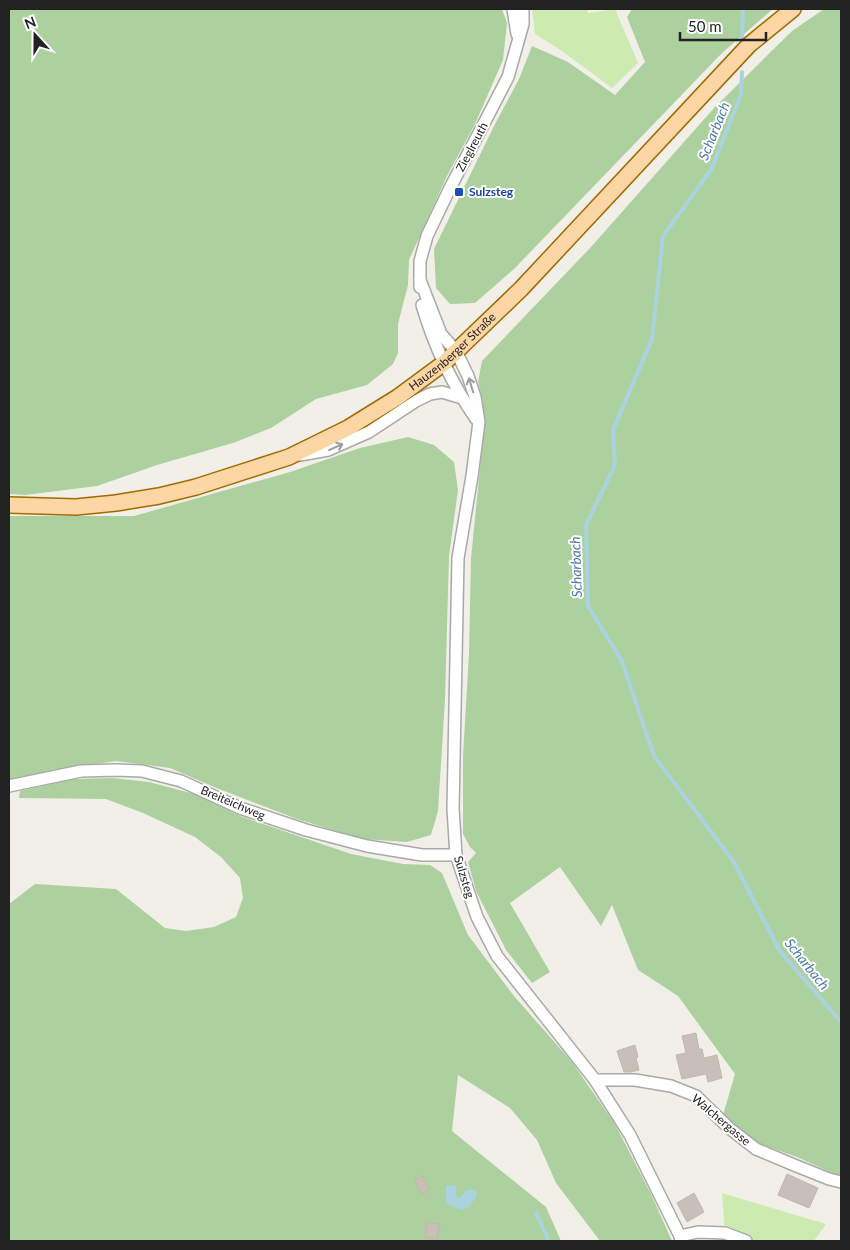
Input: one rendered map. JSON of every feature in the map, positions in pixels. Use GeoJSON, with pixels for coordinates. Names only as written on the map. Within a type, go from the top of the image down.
{"type":"FeatureCollection","features":[{"type":"Feature","properties":{"kind":"main road","name":"Hauzenberger Straße"},"geometry":{"type":"LineString","coordinates":[[9,505],[76,507],[116,503],[159,496],[205,484],[289,457],[348,428],[398,397],[444,363],[521,289],[749,45],[793,9]]}},
{"type":"Feature","properties":{"kind":"street","name":"Zieglreuth"},"geometry":{"type":"LineString","coordinates":[[513,9],[518,43]]}},
{"type":"Feature","properties":{"kind":"street","name":"Zieglreuth"},"geometry":{"type":"LineString","coordinates":[[444,363],[431,335],[422,305],[420,261],[427,236],[508,77],[523,24],[523,9]]}},
{"type":"Feature","properties":{"kind":"street","name":"Zieglreuth"},"geometry":{"type":"LineString","coordinates":[[420,280],[441,334],[456,351]]}},
{"type":"Feature","properties":{"kind":"street","name":"Sulzsteg"},"geometry":{"type":"LineString","coordinates":[[456,351],[468,376],[475,398],[479,422],[458,558],[453,809],[456,855],[476,917],[497,956],[595,1080],[630,1135],[681,1239]]}},
{"type":"Feature","properties":{"kind":"street"},"geometry":{"type":"LineString","coordinates":[[444,363],[462,398],[479,422]]}},
{"type":"Feature","properties":{"kind":"street"},"geometry":{"type":"LineString","coordinates":[[289,457],[328,450],[369,432],[430,394],[442,392],[462,398]]}},
{"type":"Feature","properties":{"kind":"street","name":"Breiteichweg"},"geometry":{"type":"LineString","coordinates":[[9,786],[81,771],[116,770],[142,772],[182,781],[240,808],[306,830],[394,851],[422,855],[456,855]]}},
{"type":"Feature","properties":{"kind":"street","name":"Walchergasse"},"geometry":{"type":"LineString","coordinates":[[595,1080],[635,1080],[671,1086],[696,1096],[729,1128],[756,1148],[794,1165],[841,1182]]}},
{"type":"Feature","properties":{"kind":"street"},"geometry":{"type":"LineString","coordinates":[[681,1239],[698,1232],[725,1233],[746,1241]]}},
{"type":"Feature","properties":{"kind":"green space"},"geometry":{"type":"Polygon","coordinates":[[[9,9],[502,9],[507,23],[503,60],[475,124],[447,176],[409,260],[408,285],[398,324],[398,353],[393,364],[367,385],[316,399],[271,428],[233,443],[157,465],[97,486],[25,495],[9,494],[9,9]]]}},
{"type":"Feature","properties":{"kind":"green space"},"geometry":{"type":"Polygon","coordinates":[[[532,9],[587,9],[588,13],[616,9],[638,63],[612,88],[562,51],[535,34],[532,9]]]}},
{"type":"Feature","properties":{"kind":"green space"},"geometry":{"type":"Polygon","coordinates":[[[632,9],[773,9],[722,53],[515,268],[475,303],[450,304],[436,288],[434,249],[519,79],[532,46],[568,62],[615,95],[645,62],[627,17],[632,9]]]}},
{"type":"Feature","properties":{"kind":"green space"},"geometry":{"type":"Polygon","coordinates":[[[824,9],[841,9],[841,1177],[797,1157],[757,1143],[723,1115],[735,1074],[678,996],[638,970],[612,905],[601,926],[560,867],[510,903],[550,972],[532,983],[506,950],[476,891],[468,862],[476,853],[470,847],[463,834],[463,756],[469,653],[471,558],[482,448],[483,402],[478,382],[482,361],[591,247],[714,108],[792,31],[824,9]]]}},
{"type":"Feature","properties":{"kind":"green space"},"geometry":{"type":"Polygon","coordinates":[[[408,437],[434,445],[454,462],[458,490],[449,556],[445,700],[438,811],[431,835],[407,842],[363,839],[297,819],[170,768],[116,761],[61,769],[9,782],[9,516],[134,516],[290,472],[360,448],[408,437]]]}},
{"type":"Feature","properties":{"kind":"green space"},"geometry":{"type":"Polygon","coordinates":[[[113,778],[149,782],[198,795],[240,816],[351,854],[403,864],[430,865],[442,873],[468,935],[514,996],[572,1062],[615,1124],[651,1194],[672,1241],[600,1241],[556,1183],[537,1140],[510,1108],[458,1075],[452,1131],[546,1207],[561,1241],[9,1241],[9,904],[35,884],[116,889],[165,928],[186,931],[214,927],[236,917],[243,898],[240,878],[221,857],[195,837],[143,813],[106,799],[19,798],[20,791],[74,779],[113,778]]]}},
{"type":"Feature","properties":{"kind":"green space"},"geometry":{"type":"Polygon","coordinates":[[[722,1193],[826,1224],[814,1241],[746,1241],[725,1233],[722,1193]]]}},
{"type":"Feature","properties":{"kind":"water"},"geometry":{"type":"Polygon","coordinates":[[[454,1185],[457,1188],[455,1196],[460,1198],[465,1191],[475,1189],[477,1196],[469,1207],[461,1210],[446,1203],[446,1186],[454,1185]]]}},
{"type":"Feature","properties":{"kind":"building"},"geometry":{"type":"Polygon","coordinates":[[[696,1033],[699,1049],[702,1049],[704,1058],[717,1055],[722,1078],[708,1082],[706,1074],[682,1079],[676,1055],[686,1053],[682,1036],[696,1033]]]}},
{"type":"Feature","properties":{"kind":"building"},"geometry":{"type":"Polygon","coordinates":[[[635,1045],[639,1070],[624,1072],[617,1051],[635,1045]]]}},
{"type":"Feature","properties":{"kind":"building"},"geometry":{"type":"Polygon","coordinates":[[[787,1174],[818,1188],[809,1208],[778,1195],[787,1174]]]}},
{"type":"Feature","properties":{"kind":"building"},"geometry":{"type":"Polygon","coordinates":[[[423,1176],[429,1190],[421,1194],[415,1180],[423,1176]]]}},
{"type":"Feature","properties":{"kind":"building"},"geometry":{"type":"Polygon","coordinates":[[[694,1193],[704,1212],[687,1222],[677,1203],[694,1193]]]}},
{"type":"Feature","properties":{"kind":"building"},"geometry":{"type":"Polygon","coordinates":[[[427,1222],[440,1224],[437,1239],[425,1237],[427,1222]]]}},
{"type":"Feature","properties":{"kind":"waterway","name":"Scharbach"},"geometry":{"type":"LineString","coordinates":[[742,44],[743,9]]}},
{"type":"Feature","properties":{"kind":"waterway","name":"Scharbach"},"geometry":{"type":"LineString","coordinates":[[742,72],[741,94],[712,168],[663,236],[652,339],[613,430],[615,465],[586,525],[588,606],[622,661],[654,756],[734,862],[779,950],[841,1022]]}},
{"type":"Feature","properties":{"kind":"waterway"},"geometry":{"type":"LineString","coordinates":[[536,1213],[549,1241]]}},
{"type":"Feature","properties":{"kind":"place","name":"Sulzsteg"},"geometry":{"type":"Point","coordinates":[459,192]}}]}
